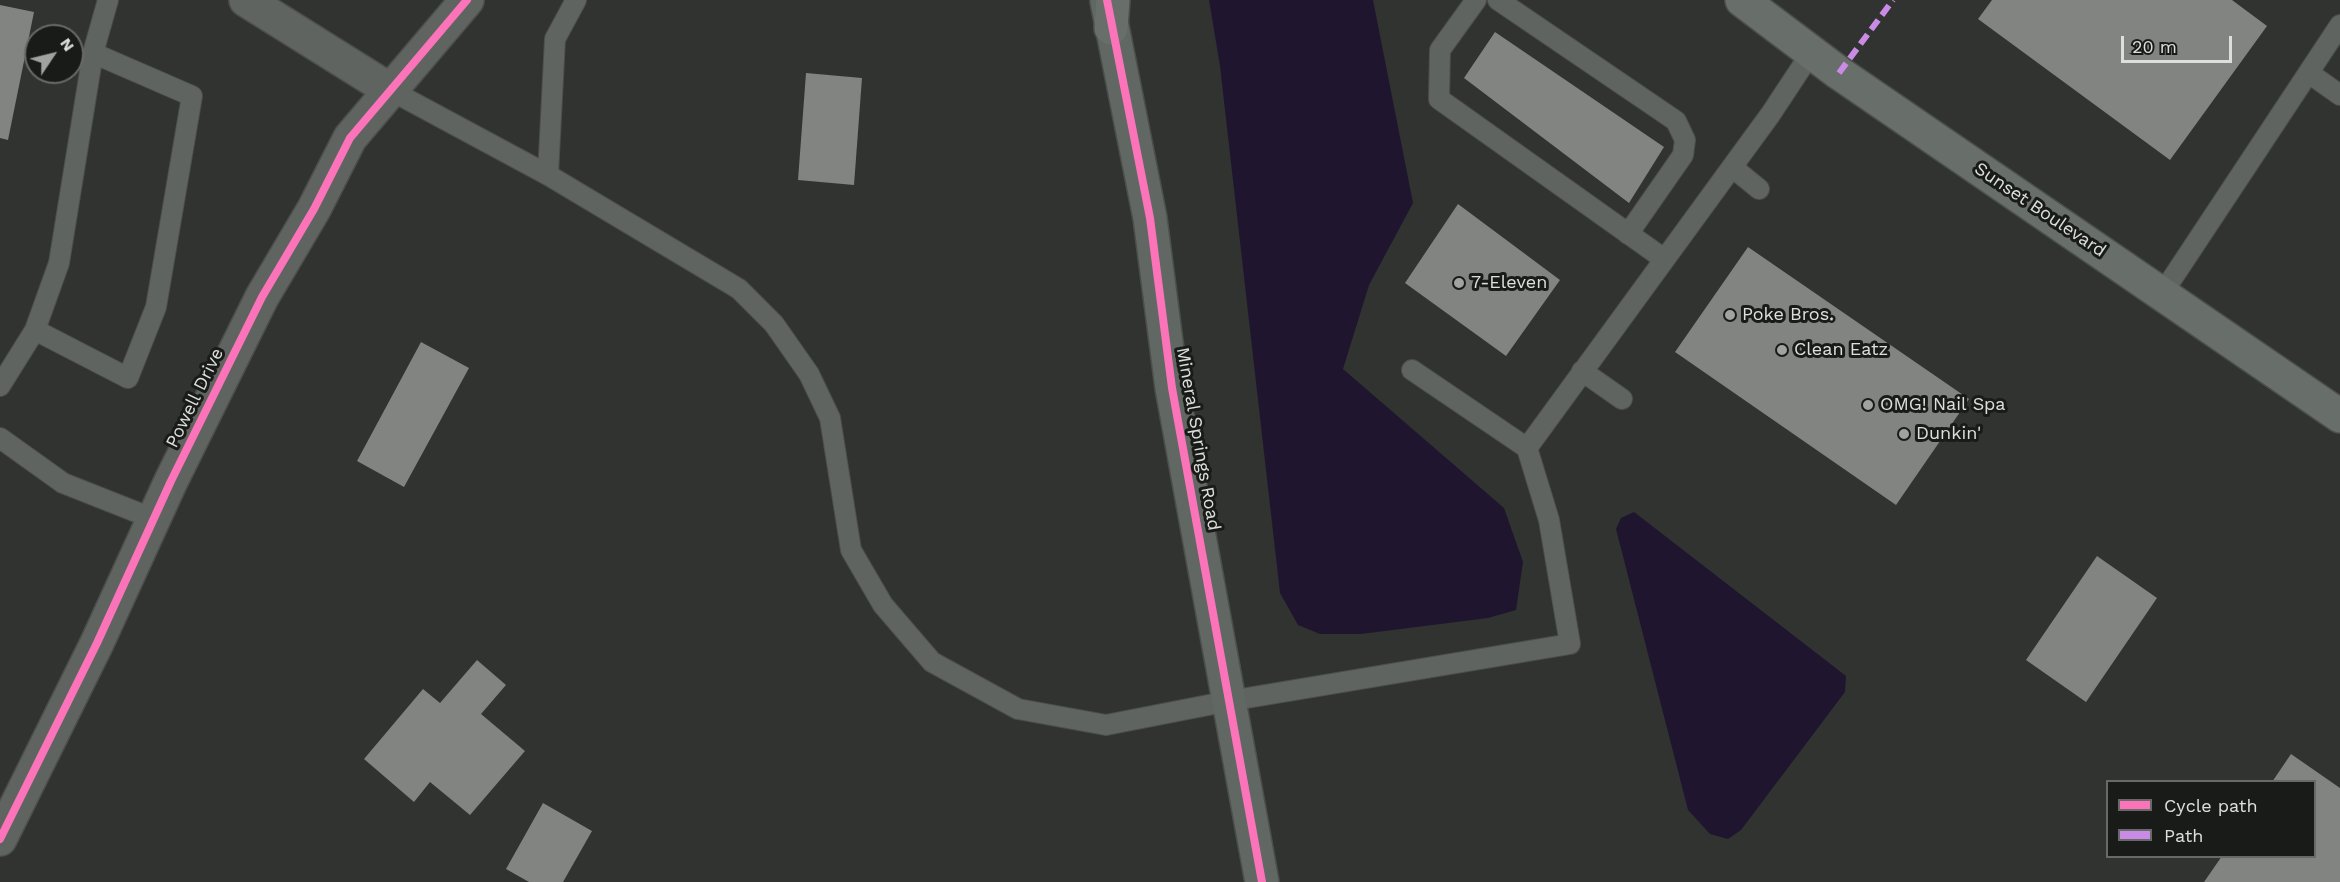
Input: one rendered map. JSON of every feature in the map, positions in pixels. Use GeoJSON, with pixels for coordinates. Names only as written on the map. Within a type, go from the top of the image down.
{"type":"FeatureCollection","features":[{"type":"Feature","properties":{"kind":"main road","name":"Sunset Boulevard"},"geometry":{"type":"LineString","coordinates":[[1742,0],[1811,53],[2340,416]]}},
{"type":"Feature","properties":{"kind":"street"},"geometry":{"type":"LineString","coordinates":[[246,0],[390,90]]}},
{"type":"Feature","properties":{"kind":"street","name":"Powell Drive"},"geometry":{"type":"LineString","coordinates":[[0,839],[97,643],[154,519],[262,297],[314,209],[350,138],[467,0]]}},
{"type":"Feature","properties":{"kind":"street","name":"Mineral Springs Road"},"geometry":{"type":"LineString","coordinates":[[1110,10],[1150,218],[1173,388],[1262,882]]}},
{"type":"Feature","properties":{"kind":"lane"},"geometry":{"type":"LineString","coordinates":[[0,386],[35,330],[59,263],[93,53],[108,0]]}},
{"type":"Feature","properties":{"kind":"lane"},"geometry":{"type":"LineString","coordinates":[[548,175],[555,39],[576,0]]}},
{"type":"Feature","properties":{"kind":"lane"},"geometry":{"type":"LineString","coordinates":[[1476,0],[1440,50],[1439,99],[1664,260]]}},
{"type":"Feature","properties":{"kind":"lane"},"geometry":{"type":"LineString","coordinates":[[1498,0],[1676,121],[1685,140],[1683,155],[1628,234]]}},
{"type":"Feature","properties":{"kind":"lane"},"geometry":{"type":"LineString","coordinates":[[2162,294],[2340,25]]}},
{"type":"Feature","properties":{"kind":"lane"},"geometry":{"type":"LineString","coordinates":[[35,330],[128,378],[156,307],[192,96],[93,53]]}},
{"type":"Feature","properties":{"kind":"lane"},"geometry":{"type":"LineString","coordinates":[[1527,448],[1770,115],[1811,53]]}},
{"type":"Feature","properties":{"kind":"lane"},"geometry":{"type":"LineString","coordinates":[[2309,73],[2340,95]]}},
{"type":"Feature","properties":{"kind":"lane"},"geometry":{"type":"LineString","coordinates":[[390,90],[548,175],[739,289],[774,324],[809,374],[830,418],[851,550],[883,605],[932,662],[1018,709],[1106,725],[1229,701],[1570,644],[1549,520],[1527,448],[1412,370]]}},
{"type":"Feature","properties":{"kind":"lane"},"geometry":{"type":"LineString","coordinates":[[1732,167],[1759,189]]}},
{"type":"Feature","properties":{"kind":"lane"},"geometry":{"type":"LineString","coordinates":[[1582,371],[1622,399]]}},
{"type":"Feature","properties":{"kind":"lane"},"geometry":{"type":"LineString","coordinates":[[0,438],[63,483],[154,519]]}},
{"type":"Feature","properties":{"kind":"shaded area"},"geometry":{"type":"Polygon","coordinates":[[[1209,0],[1373,0],[1413,203],[1369,285],[1343,369],[1504,508],[1523,562],[1516,610],[1488,618],[1361,634],[1320,634],[1298,625],[1280,593],[1220,66],[1209,0]]]}},
{"type":"Feature","properties":{"kind":"shaded area"},"geometry":{"type":"Polygon","coordinates":[[[1634,512],[1846,676],[1845,692],[1741,830],[1728,839],[1710,834],[1688,810],[1616,529],[1621,518],[1634,512]]]}},
{"type":"Feature","properties":{"kind":"building"},"geometry":{"type":"Polygon","coordinates":[[[1992,0],[2232,0],[2267,26],[2170,160],[1978,19],[1992,0]]]}},
{"type":"Feature","properties":{"kind":"building"},"geometry":{"type":"Polygon","coordinates":[[[0,5],[34,12],[32,24],[24,24],[24,61],[8,140],[0,138],[0,5]]]}},
{"type":"Feature","properties":{"kind":"building"},"geometry":{"type":"Polygon","coordinates":[[[1495,32],[1664,147],[1629,203],[1464,78],[1495,32]]]}},
{"type":"Feature","properties":{"kind":"building"},"geometry":{"type":"Polygon","coordinates":[[[806,73],[862,78],[854,185],[798,180],[806,73]]]}},
{"type":"Feature","properties":{"kind":"building"},"geometry":{"type":"Polygon","coordinates":[[[1458,204],[1560,280],[1506,356],[1405,283],[1458,204]]]}},
{"type":"Feature","properties":{"kind":"building"},"geometry":{"type":"Polygon","coordinates":[[[1748,247],[1969,399],[1896,505],[1675,352],[1748,247]]]}},
{"type":"Feature","properties":{"kind":"building"},"geometry":{"type":"Polygon","coordinates":[[[421,342],[469,368],[404,487],[357,461],[421,342]]]}},
{"type":"Feature","properties":{"kind":"building"},"geometry":{"type":"Polygon","coordinates":[[[2097,556],[2157,598],[2086,702],[2026,660],[2097,556]]]}},
{"type":"Feature","properties":{"kind":"building"},"geometry":{"type":"Polygon","coordinates":[[[477,660],[506,685],[481,714],[525,751],[470,815],[430,782],[414,802],[364,759],[423,689],[440,703],[477,660]]]}},
{"type":"Feature","properties":{"kind":"building"},"geometry":{"type":"Polygon","coordinates":[[[2291,754],[2340,788],[2340,882],[2204,882],[2221,858],[2316,858],[2316,780],[2273,780],[2291,754]]]}},
{"type":"Feature","properties":{"kind":"building"},"geometry":{"type":"Polygon","coordinates":[[[543,803],[592,831],[563,882],[529,882],[506,869],[543,803]]]}},
{"type":"Feature","properties":{"kind":"marked path"},"geometry":{"type":"LineString","coordinates":[[1839,73],[1893,0]]}},
{"type":"Feature","properties":{"kind":"cycle path"},"geometry":{"type":"LineString","coordinates":[[0,839],[97,643],[171,481],[262,297],[314,209],[350,138],[467,0]]}},
{"type":"Feature","properties":{"kind":"cycle path"},"geometry":{"type":"LineString","coordinates":[[1107,0],[1150,218],[1172,388],[1262,882]]}},
{"type":"Feature","properties":{"kind":"place","name":"7-Eleven"},"geometry":{"type":"Point","coordinates":[1459,283]}},
{"type":"Feature","properties":{"kind":"place","name":"Poke Bros."},"geometry":{"type":"Point","coordinates":[1730,315]}},
{"type":"Feature","properties":{"kind":"place","name":"Clean Eatz"},"geometry":{"type":"Point","coordinates":[1782,350]}},
{"type":"Feature","properties":{"kind":"place","name":"OMG! Nail Spa"},"geometry":{"type":"Point","coordinates":[1868,405]}},
{"type":"Feature","properties":{"kind":"place","name":"Dunkin'"},"geometry":{"type":"Point","coordinates":[1904,434]}}]}
